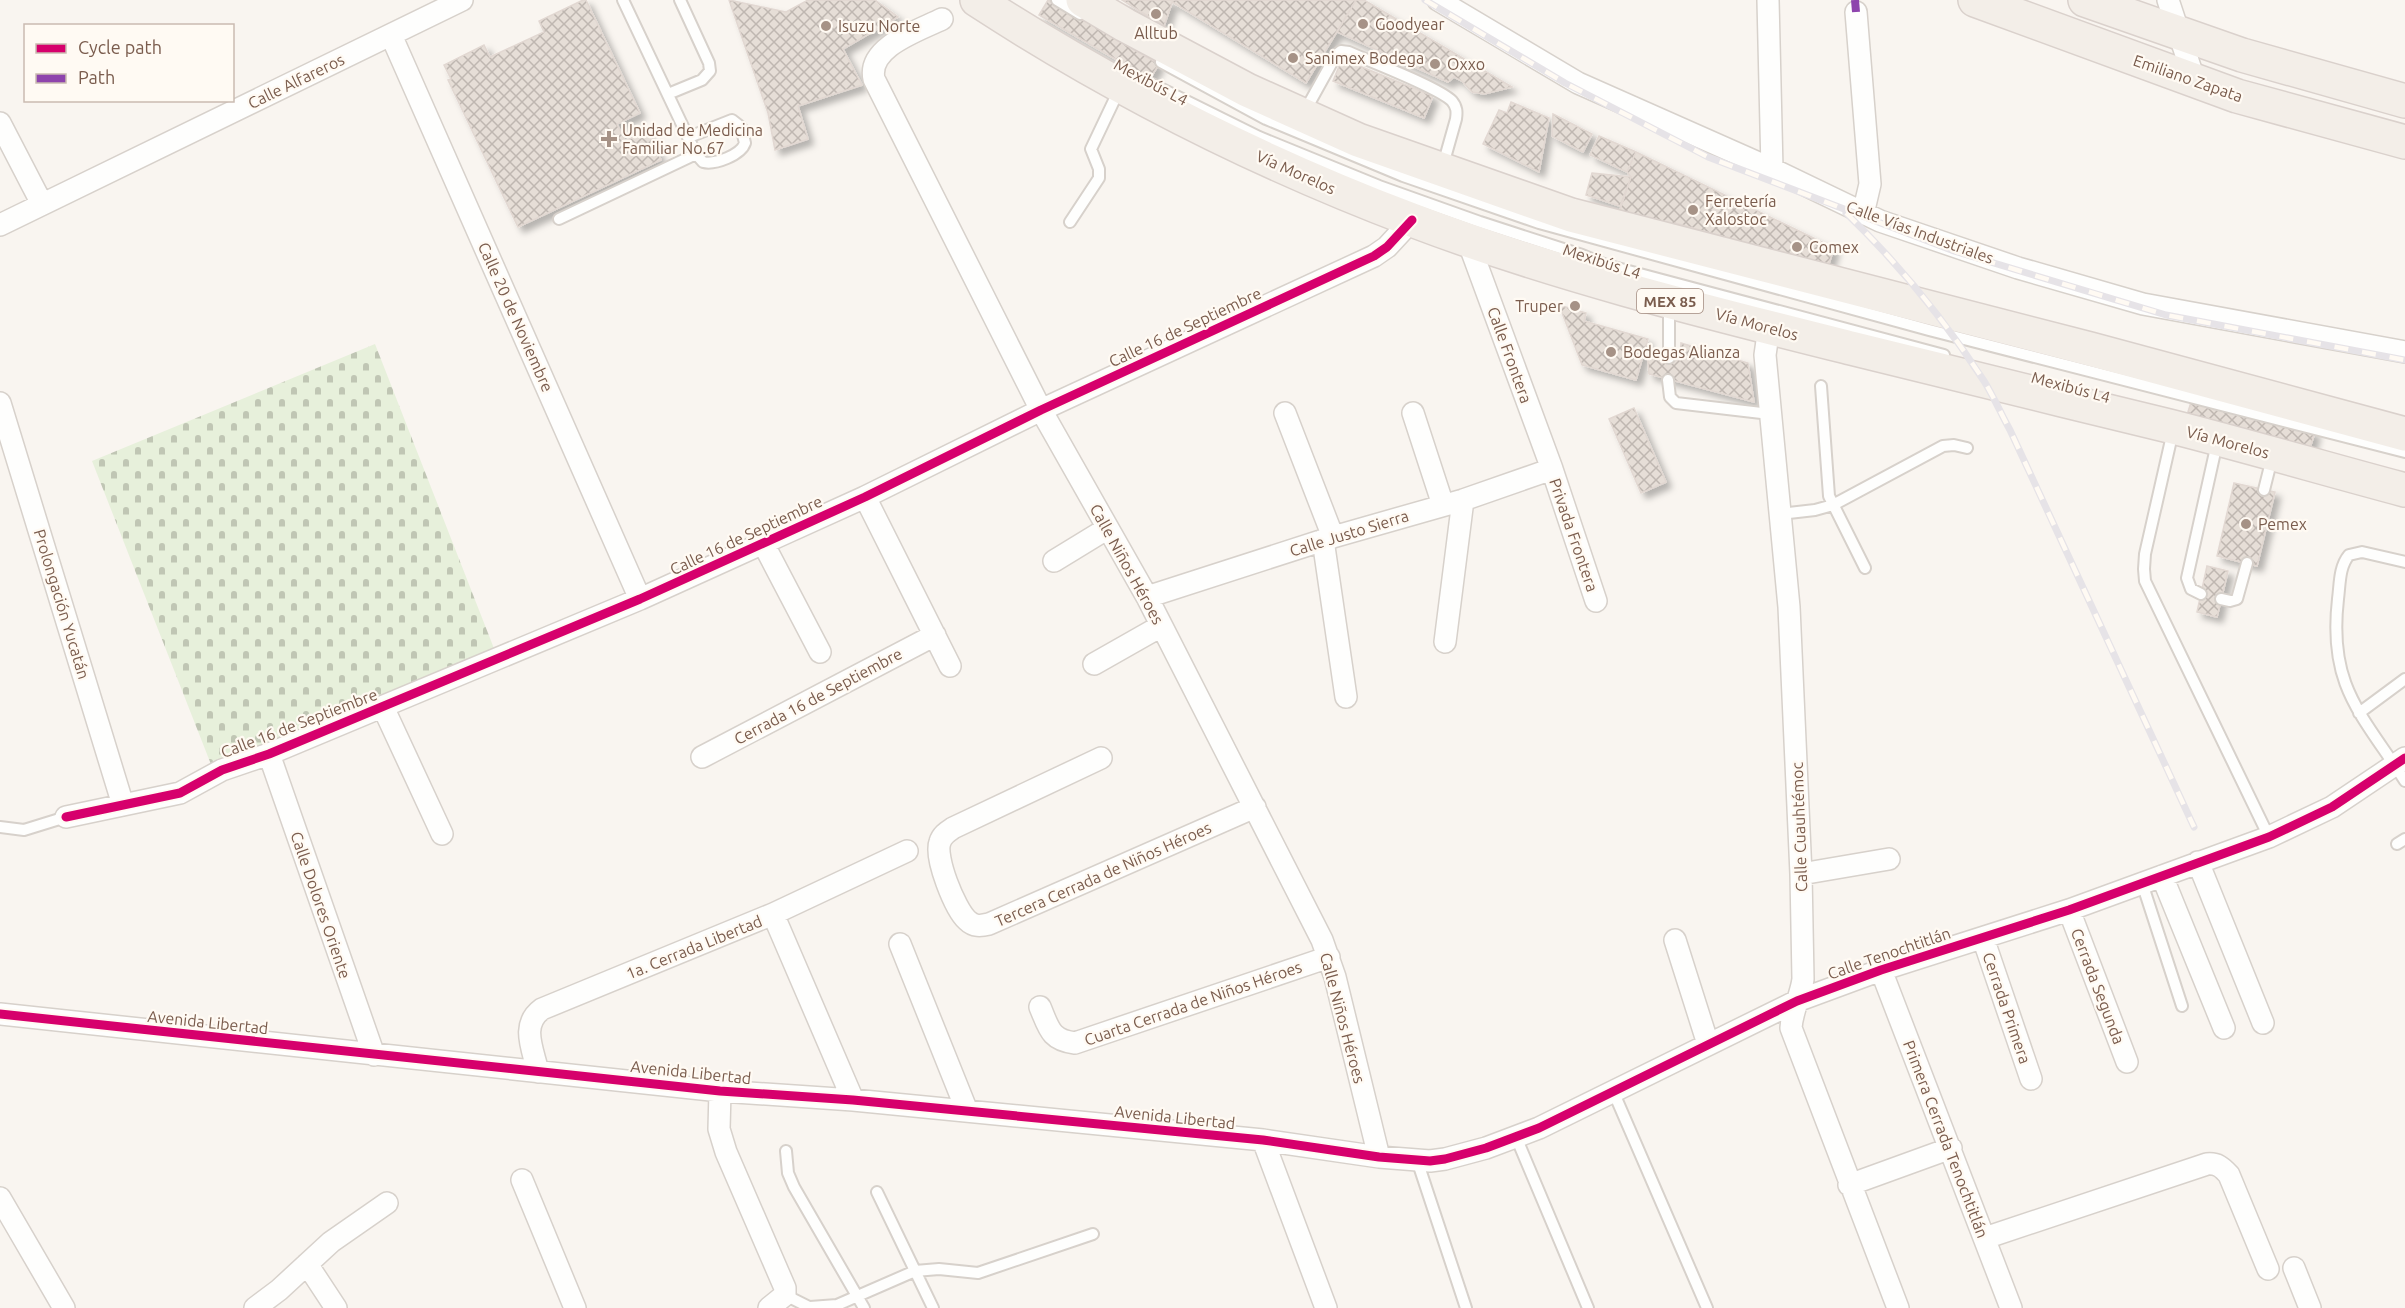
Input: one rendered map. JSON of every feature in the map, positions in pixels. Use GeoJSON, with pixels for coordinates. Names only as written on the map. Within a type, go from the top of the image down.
{"type":"FeatureCollection","features":[{"type":"Feature","properties":{"kind":"main road","name":"Vía Morelos"},"geometry":{"type":"LineString","coordinates":[[977,0],[1023,30],[1130,82],[1253,154],[1468,241],[1556,269],[1769,327],[2175,422],[2217,440],[2405,490]]}},
{"type":"Feature","properties":{"kind":"main road","name":"Emiliano Zapata"},"geometry":{"type":"LineString","coordinates":[[1975,0],[2237,96],[2405,142]]}},
{"type":"Feature","properties":{"kind":"main road"},"geometry":{"type":"LineString","coordinates":[[2085,0],[2242,55],[2405,101]]}},
{"type":"Feature","properties":{"kind":"main road"},"geometry":{"type":"LineString","coordinates":[[1085,9],[1303,116],[1358,140],[1570,215],[2405,434]]}},
{"type":"Feature","properties":{"kind":"street","name":"Calle Alfareros"},"geometry":{"type":"LineString","coordinates":[[0,225],[462,0]]}},
{"type":"Feature","properties":{"kind":"street","name":"Calle Vías Industriales"},"geometry":{"type":"LineString","coordinates":[[1438,0],[1578,83],[1772,169],[1863,214],[2018,268],[2143,304],[2405,352]]}},
{"type":"Feature","properties":{"kind":"street"},"geometry":{"type":"LineString","coordinates":[[1768,0],[1772,169]]}},
{"type":"Feature","properties":{"kind":"street"},"geometry":{"type":"LineString","coordinates":[[2169,0],[2195,82]]}},
{"type":"Feature","properties":{"kind":"street"},"geometry":{"type":"LineString","coordinates":[[1857,12],[1870,184],[1863,214]]}},
{"type":"Feature","properties":{"kind":"street","name":"Calle Niños Héroes"},"geometry":{"type":"LineString","coordinates":[[942,19],[884,50],[874,62],[872,70],[874,79],[1041,410],[1147,597],[1329,957],[1379,1157]]}},
{"type":"Feature","properties":{"kind":"street","name":"Calle 20 de Noviembre"},"geometry":{"type":"LineString","coordinates":[[391,35],[640,599]]}},
{"type":"Feature","properties":{"kind":"street"},"geometry":{"type":"LineString","coordinates":[[0,123],[42,204]]}},
{"type":"Feature","properties":{"kind":"street","name":"Calle 16 de Septiembre"},"geometry":{"type":"LineString","coordinates":[[66,817],[180,793],[222,770],[269,754],[640,599],[865,497],[1041,410],[1374,256],[1387,247],[1412,220]]}},
{"type":"Feature","properties":{"kind":"street","name":"Calle Frontera"},"geometry":{"type":"LineString","coordinates":[[1468,241],[1552,469]]}},
{"type":"Feature","properties":{"kind":"street","name":"Calle Cuauhtémoc"},"geometry":{"type":"LineString","coordinates":[[1769,327],[1765,355],[1789,607],[1801,874],[1803,979],[1792,1016],[1791,1028],[1898,1308]]}},
{"type":"Feature","properties":{"kind":"street","name":"Prolongación Yucatán"},"geometry":{"type":"LineString","coordinates":[[0,403],[123,805]]}},
{"type":"Feature","properties":{"kind":"street"},"geometry":{"type":"LineString","coordinates":[[1286,413],[1328,538],[1346,697]]}},
{"type":"Feature","properties":{"kind":"street"},"geometry":{"type":"LineString","coordinates":[[1413,413],[1453,502],[1445,642]]}},
{"type":"Feature","properties":{"kind":"street","name":"Calle Justo Sierra"},"geometry":{"type":"LineString","coordinates":[[1147,597],[1552,469]]}},
{"type":"Feature","properties":{"kind":"street","name":"Privada Frontera"},"geometry":{"type":"LineString","coordinates":[[1552,469],[1596,601]]}},
{"type":"Feature","properties":{"kind":"street"},"geometry":{"type":"LineString","coordinates":[[865,497],[950,666]]}},
{"type":"Feature","properties":{"kind":"street"},"geometry":{"type":"LineString","coordinates":[[1054,561],[1108,528]]}},
{"type":"Feature","properties":{"kind":"street"},"geometry":{"type":"LineString","coordinates":[[763,543],[820,652]]}},
{"type":"Feature","properties":{"kind":"street"},"geometry":{"type":"LineString","coordinates":[[1094,664],[1161,626]]}},
{"type":"Feature","properties":{"kind":"street","name":"Cerrada 16 de Septiembre"},"geometry":{"type":"LineString","coordinates":[[702,757],[935,635]]}},
{"type":"Feature","properties":{"kind":"street"},"geometry":{"type":"LineString","coordinates":[[383,707],[442,834]]}},
{"type":"Feature","properties":{"kind":"street","name":"Calle Dolores Oriente"},"geometry":{"type":"LineString","coordinates":[[269,754],[374,1055]]}},
{"type":"Feature","properties":{"kind":"street","name":"Tercera Cerrada de Niños Héroes"},"geometry":{"type":"LineString","coordinates":[[1101,758],[952,828],[945,834],[939,842],[940,864],[961,913],[968,921],[981,926],[989,924],[1255,807]]}},
{"type":"Feature","properties":{"kind":"street","name":"Calle Tenochtitlán"},"geometry":{"type":"LineString","coordinates":[[1379,1157],[1445,1160],[1516,1137],[1797,1001],[1881,970],[2069,910],[2269,837],[2332,807],[2402,768]]}},
{"type":"Feature","properties":{"kind":"street","name":"1a. Cerrada Libertad"},"geometry":{"type":"LineString","coordinates":[[538,1071],[529,1031],[532,1018],[542,1009],[773,914],[907,851]]}},
{"type":"Feature","properties":{"kind":"street"},"geometry":{"type":"LineString","coordinates":[[1801,874],[1889,859]]}},
{"type":"Feature","properties":{"kind":"street"},"geometry":{"type":"LineString","coordinates":[[2198,862],[2263,1023]]}},
{"type":"Feature","properties":{"kind":"street"},"geometry":{"type":"LineString","coordinates":[[2162,876],[2224,1028]]}},
{"type":"Feature","properties":{"kind":"street","name":"Cerrada Segunda"},"geometry":{"type":"LineString","coordinates":[[2069,910],[2127,1062]]}},
{"type":"Feature","properties":{"kind":"street"},"geometry":{"type":"LineString","coordinates":[[773,914],[853,1101]]}},
{"type":"Feature","properties":{"kind":"street","name":"Cerrada Primera"},"geometry":{"type":"LineString","coordinates":[[1983,938],[2031,1079]]}},
{"type":"Feature","properties":{"kind":"street"},"geometry":{"type":"LineString","coordinates":[[1675,940],[1708,1044]]}},
{"type":"Feature","properties":{"kind":"street"},"geometry":{"type":"LineString","coordinates":[[900,944],[967,1112]]}},
{"type":"Feature","properties":{"kind":"street","name":"Cuarta Cerrada de Niños Héroes"},"geometry":{"type":"LineString","coordinates":[[1041,1007],[1049,1030],[1056,1037],[1075,1043],[1329,957]]}},
{"type":"Feature","properties":{"kind":"street","name":"Primera Cerrada Tenochtitlán"},"geometry":{"type":"LineString","coordinates":[[1881,970],[2011,1308]]}},
{"type":"Feature","properties":{"kind":"street","name":"Avenida Libertad"},"geometry":{"type":"LineString","coordinates":[[0,1014],[720,1091],[853,1101],[1263,1140],[1379,1157]]}},
{"type":"Feature","properties":{"kind":"street"},"geometry":{"type":"LineString","coordinates":[[720,1091],[719,1129],[726,1152],[782,1277],[777,1302]]}},
{"type":"Feature","properties":{"kind":"street"},"geometry":{"type":"LineString","coordinates":[[1263,1140],[1326,1308]]}},
{"type":"Feature","properties":{"kind":"street"},"geometry":{"type":"LineString","coordinates":[[1850,1185],[1951,1148]]}},
{"type":"Feature","properties":{"kind":"street"},"geometry":{"type":"LineString","coordinates":[[1985,1239],[2207,1164],[2218,1165],[2229,1175],[2268,1269]]}},
{"type":"Feature","properties":{"kind":"street"},"geometry":{"type":"LineString","coordinates":[[522,1180],[573,1307]]}},
{"type":"Feature","properties":{"kind":"street"},"geometry":{"type":"LineString","coordinates":[[0,1198],[64,1308]]}},
{"type":"Feature","properties":{"kind":"street"},"geometry":{"type":"LineString","coordinates":[[255,1308],[279,1290],[331,1242],[387,1203]]}},
{"type":"Feature","properties":{"kind":"street"},"geometry":{"type":"LineString","coordinates":[[307,1264],[336,1308]]}},
{"type":"Feature","properties":{"kind":"street"},"geometry":{"type":"LineString","coordinates":[[2294,1268],[2310,1308]]}},
{"type":"Feature","properties":{"kind":"lane"},"geometry":{"type":"LineString","coordinates":[[623,0],[696,154],[703,162],[714,163],[742,150],[746,140],[736,121],[727,121],[689,137]]}},
{"type":"Feature","properties":{"kind":"lane"},"geometry":{"type":"LineString","coordinates":[[668,94],[702,80],[708,76],[711,67],[680,0]]}},
{"type":"Feature","properties":{"kind":"lane"},"geometry":{"type":"LineString","coordinates":[[1057,0],[1085,9]]}},
{"type":"Feature","properties":{"kind":"lane"},"geometry":{"type":"LineString","coordinates":[[1303,116],[1336,56],[1341,51],[1349,52],[1437,92],[1454,104],[1457,111],[1456,119],[1441,171]]}},
{"type":"Feature","properties":{"kind":"lane","name":"Mexibús L4"},"geometry":{"type":"LineString","coordinates":[[1148,55],[1266,119],[1403,176],[1539,223],[1937,332],[2405,452]]}},
{"type":"Feature","properties":{"kind":"lane"},"geometry":{"type":"LineString","coordinates":[[1070,222],[1099,178],[1099,169],[1090,148],[1130,82]]}},
{"type":"Feature","properties":{"kind":"lane","name":"Mexibús L4"},"geometry":{"type":"LineString","coordinates":[[1130,82],[1379,186],[1606,265],[1960,359]]}},
{"type":"Feature","properties":{"kind":"lane"},"geometry":{"type":"LineString","coordinates":[[559,219],[696,154]]}},
{"type":"Feature","properties":{"kind":"lane"},"geometry":{"type":"LineString","coordinates":[[1669,358],[1670,301]]}},
{"type":"Feature","properties":{"kind":"lane"},"geometry":{"type":"LineString","coordinates":[[1668,380],[1670,397],[1676,403],[1770,414]]}},
{"type":"Feature","properties":{"kind":"lane"},"geometry":{"type":"LineString","coordinates":[[1821,386],[1829,496],[1865,568]]}},
{"type":"Feature","properties":{"kind":"lane"},"geometry":{"type":"LineString","coordinates":[[2269,837],[2145,581],[2145,554],[2175,422],[2405,479]]}},
{"type":"Feature","properties":{"kind":"lane"},"geometry":{"type":"LineString","coordinates":[[2201,594],[2191,589],[2187,578],[2217,440]]}},
{"type":"Feature","properties":{"kind":"lane"},"geometry":{"type":"LineString","coordinates":[[1780,514],[1815,510],[1833,505],[1942,446],[1954,444],[1967,448]]}},
{"type":"Feature","properties":{"kind":"lane"},"geometry":{"type":"LineString","coordinates":[[2264,490],[2273,454]]}},
{"type":"Feature","properties":{"kind":"lane"},"geometry":{"type":"LineString","coordinates":[[2402,768],[2360,713],[2343,681],[2338,664],[2335,625],[2342,567],[2349,555],[2362,552],[2405,562]]}},
{"type":"Feature","properties":{"kind":"lane"},"geometry":{"type":"LineString","coordinates":[[2222,599],[2230,601],[2237,599],[2247,563]]}},
{"type":"Feature","properties":{"kind":"lane"},"geometry":{"type":"LineString","coordinates":[[2360,713],[2405,679]]}},
{"type":"Feature","properties":{"kind":"lane"},"geometry":{"type":"LineString","coordinates":[[0,827],[24,830],[66,817]]}},
{"type":"Feature","properties":{"kind":"lane"},"geometry":{"type":"LineString","coordinates":[[2142,883],[2182,1006]]}},
{"type":"Feature","properties":{"kind":"lane"},"geometry":{"type":"LineString","coordinates":[[1613,1091],[1707,1308]]}},
{"type":"Feature","properties":{"kind":"lane"},"geometry":{"type":"LineString","coordinates":[[1516,1137],[1588,1308]]}},
{"type":"Feature","properties":{"kind":"lane"},"geometry":{"type":"LineString","coordinates":[[786,1150],[788,1173],[794,1187],[864,1308]]}},
{"type":"Feature","properties":{"kind":"lane"},"geometry":{"type":"LineString","coordinates":[[1417,1160],[1466,1308]]}},
{"type":"Feature","properties":{"kind":"lane"},"geometry":{"type":"LineString","coordinates":[[877,1192],[933,1308]]}},
{"type":"Feature","properties":{"kind":"lane"},"geometry":{"type":"LineString","coordinates":[[777,1302],[810,1307],[837,1305],[915,1271],[939,1269],[978,1273],[1093,1234]]}},
{"type":"Feature","properties":{"kind":"green space"},"geometry":{"type":"Polygon","coordinates":[[[375,344],[495,651],[214,772],[92,461],[375,344]]]}},
{"type":"Feature","properties":{"kind":"building"},"geometry":{"type":"Polygon","coordinates":[[[586,0],[640,113],[617,124],[625,141],[647,131],[661,160],[518,227],[448,80],[451,79],[444,65],[484,45],[490,57],[544,32],[539,21],[586,0]]]}},
{"type":"Feature","properties":{"kind":"building"},"geometry":{"type":"Polygon","coordinates":[[[729,0],[786,12],[808,0],[875,0],[898,17],[843,49],[862,85],[798,106],[808,139],[775,150],[768,113],[729,0]]]}},
{"type":"Feature","properties":{"kind":"building"},"geometry":{"type":"Polygon","coordinates":[[[1048,0],[1159,64],[1150,79],[1039,15],[1048,0]]]}},
{"type":"Feature","properties":{"kind":"building","name":"Alltub"},"geometry":{"type":"Polygon","coordinates":[[[1122,0],[1173,0],[1164,26],[1122,0]]]}},
{"type":"Feature","properties":{"kind":"building","name":"Sanimex Bodega"},"geometry":{"type":"Polygon","coordinates":[[[1173,0],[1356,0],[1306,83],[1172,2],[1173,0]]]}},
{"type":"Feature","properties":{"kind":"building"},"geometry":{"type":"Polygon","coordinates":[[[1356,0],[1364,0],[1512,87],[1484,94],[1472,92],[1462,81],[1454,77],[1448,82],[1337,32],[1356,0]]]}},
{"type":"Feature","properties":{"kind":"building"},"geometry":{"type":"Polygon","coordinates":[[[1342,59],[1433,96],[1424,118],[1333,81],[1342,59]]]}},
{"type":"Feature","properties":{"kind":"building"},"geometry":{"type":"Polygon","coordinates":[[[1511,102],[1549,118],[1539,172],[1483,144],[1499,110],[1507,113],[1511,102]]]}},
{"type":"Feature","properties":{"kind":"building"},"geometry":{"type":"Polygon","coordinates":[[[1553,114],[1592,134],[1583,152],[1552,136],[1553,114]]]}},
{"type":"Feature","properties":{"kind":"building"},"geometry":{"type":"Polygon","coordinates":[[[1599,136],[1636,152],[1627,172],[1590,155],[1599,136]]]}},
{"type":"Feature","properties":{"kind":"building"},"geometry":{"type":"Polygon","coordinates":[[[1636,152],[1834,248],[1828,267],[1675,223],[1671,232],[1618,216],[1631,177],[1627,172],[1636,152]]]}},
{"type":"Feature","properties":{"kind":"building"},"geometry":{"type":"Polygon","coordinates":[[[1592,173],[1631,177],[1620,206],[1586,195],[1592,173]]]}},
{"type":"Feature","properties":{"kind":"building","name":"Bodegas Alianza"},"geometry":{"type":"Polygon","coordinates":[[[1559,305],[1586,313],[1584,321],[1648,339],[1636,380],[1582,365],[1559,305]]]}},
{"type":"Feature","properties":{"kind":"building"},"geometry":{"type":"Polygon","coordinates":[[[1681,343],[1748,363],[1754,402],[1649,374],[1647,352],[1680,360],[1681,343]]]}},
{"type":"Feature","properties":{"kind":"building"},"geometry":{"type":"Polygon","coordinates":[[[2192,399],[2315,432],[2310,448],[2187,415],[2192,399]]]}},
{"type":"Feature","properties":{"kind":"building"},"geometry":{"type":"Polygon","coordinates":[[[1634,408],[1666,482],[1641,493],[1609,419],[1634,408]]]}},
{"type":"Feature","properties":{"kind":"building","name":"Pemex"},"geometry":{"type":"Polygon","coordinates":[[[2234,483],[2275,492],[2257,566],[2217,556],[2234,483]]]}},
{"type":"Feature","properties":{"kind":"building","name":"Pemex"},"geometry":{"type":"Polygon","coordinates":[[[2207,566],[2228,571],[2217,617],[2197,612],[2207,566]]]}},
{"type":"Feature","properties":{"kind":"railway"},"geometry":{"type":"LineString","coordinates":[[1425,0],[1565,83],[1708,157],[1954,251],[2166,315],[2405,360]]}},
{"type":"Feature","properties":{"kind":"railway"},"geometry":{"type":"LineString","coordinates":[[1846,213],[1920,292],[1988,387],[2194,827]]}},
{"type":"Feature","properties":{"kind":"marked path"},"geometry":{"type":"LineString","coordinates":[[1855,0],[1856,12]]}},
{"type":"Feature","properties":{"kind":"cycle path"},"geometry":{"type":"LineString","coordinates":[[66,817],[180,793],[222,770],[269,754],[640,599],[865,497],[1041,410],[1374,256],[1387,247],[1412,220]]}},
{"type":"Feature","properties":{"kind":"cycle path"},"geometry":{"type":"LineString","coordinates":[[0,1014],[720,1091],[853,1100],[1263,1140],[1379,1157],[1430,1161],[1486,1148],[1539,1128],[1797,1001],[1881,970],[2069,910],[2269,837],[2332,807],[2405,758]]}},
{"type":"Feature","properties":{"kind":"place","name":"Alltub"},"geometry":{"type":"Point","coordinates":[1156,14]}},
{"type":"Feature","properties":{"kind":"place","name":"Goodyear"},"geometry":{"type":"Point","coordinates":[1363,24]}},
{"type":"Feature","properties":{"kind":"place","name":"Isuzu Norte"},"geometry":{"type":"Point","coordinates":[826,26]}},
{"type":"Feature","properties":{"kind":"place","name":"Sanimex Bodega"},"geometry":{"type":"Point","coordinates":[1293,58]}},
{"type":"Feature","properties":{"kind":"place","name":"Oxxo"},"geometry":{"type":"Point","coordinates":[1435,64]}},
{"type":"Feature","properties":{"kind":"place","name":"Unidad de Medicina Familiar No.67"},"geometry":{"type":"Point","coordinates":[609,139]}},
{"type":"Feature","properties":{"kind":"place","name":"Ferretería Xalostoc"},"geometry":{"type":"Point","coordinates":[1693,210]}},
{"type":"Feature","properties":{"kind":"place","name":"Comex"},"geometry":{"type":"Point","coordinates":[1797,247]}},
{"type":"Feature","properties":{"kind":"place","name":"Truper"},"geometry":{"type":"Point","coordinates":[1575,306]}},
{"type":"Feature","properties":{"kind":"place","name":"Bodegas Alianza"},"geometry":{"type":"Point","coordinates":[1611,352]}},
{"type":"Feature","properties":{"kind":"place","name":"Pemex"},"geometry":{"type":"Point","coordinates":[2246,524]}}]}
